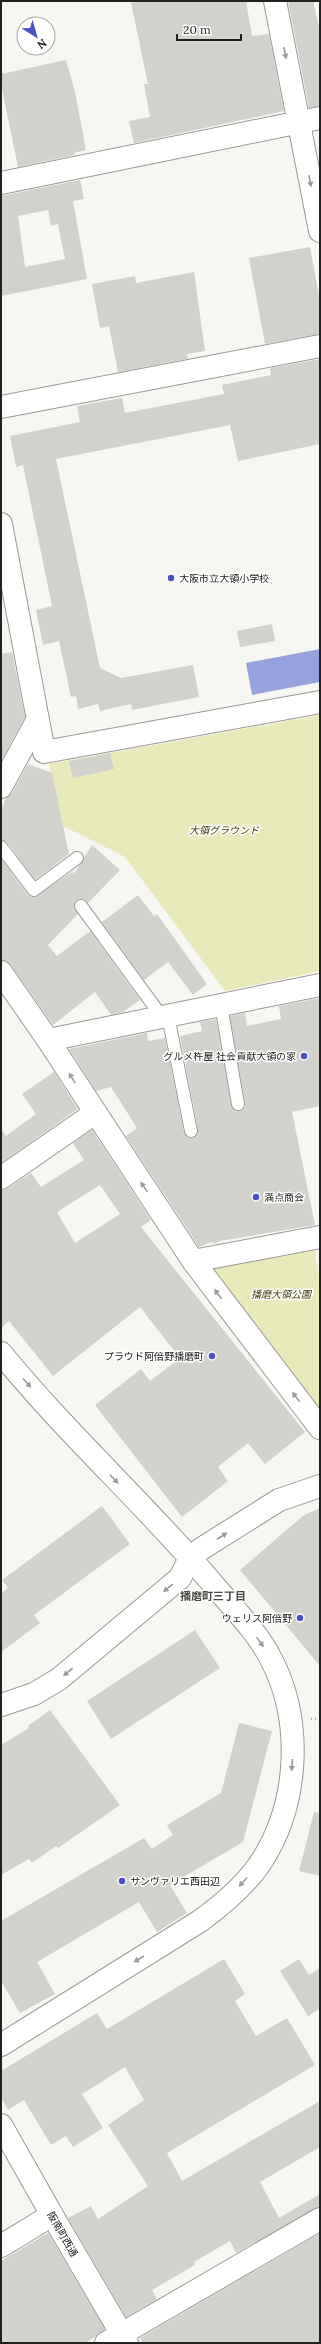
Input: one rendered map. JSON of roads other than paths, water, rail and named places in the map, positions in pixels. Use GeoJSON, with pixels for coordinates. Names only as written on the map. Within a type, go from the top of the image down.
{"type":"FeatureCollection","features":[{"type":"Feature","properties":{"kind":"street"},"geometry":{"type":"LineString","coordinates":[[275,1],[320,231]]}},
{"type":"Feature","properties":{"kind":"street"},"geometry":{"type":"LineString","coordinates":[[1,183],[320,118]]}},
{"type":"Feature","properties":{"kind":"street"},"geometry":{"type":"LineString","coordinates":[[1,407],[320,346]]}},
{"type":"Feature","properties":{"kind":"street"},"geometry":{"type":"LineString","coordinates":[[1,524],[44,752],[320,702]]}},
{"type":"Feature","properties":{"kind":"street"},"geometry":{"type":"LineString","coordinates":[[1,787],[38,719]]}},
{"type":"Feature","properties":{"kind":"street"},"geometry":{"type":"LineString","coordinates":[[1,972],[48,1040],[94,1113],[193,1261],[320,1428]]}},
{"type":"Feature","properties":{"kind":"street"},"geometry":{"type":"LineString","coordinates":[[48,1040],[320,985]]}},
{"type":"Feature","properties":{"kind":"street"},"geometry":{"type":"LineString","coordinates":[[1,1178],[94,1113]]}},
{"type":"Feature","properties":{"kind":"street"},"geometry":{"type":"LineString","coordinates":[[193,1261],[320,1237]]}},
{"type":"Feature","properties":{"kind":"street"},"geometry":{"type":"LineString","coordinates":[[1,1353],[102,1467],[190,1558],[252,1630],[271,1658],[285,1692],[291,1720],[293,1764],[277,1832],[262,1861],[225,1903],[200,1922],[1,2045]]}},
{"type":"Feature","properties":{"kind":"street"},"geometry":{"type":"LineString","coordinates":[[1,1705],[34,1694],[59,1679],[180,1578],[190,1558],[279,1500],[320,1486]]}},
{"type":"Feature","properties":{"kind":"street","name":"阪南町西通"},"geometry":{"type":"LineString","coordinates":[[1,2125],[52,2215],[118,2340]]}},
{"type":"Feature","properties":{"kind":"street"},"geometry":{"type":"LineString","coordinates":[[1,2246],[52,2215]]}},
{"type":"Feature","properties":{"kind":"street"},"geometry":{"type":"LineString","coordinates":[[118,2340],[320,2218]]}},
{"type":"Feature","properties":{"kind":"lane"},"geometry":{"type":"LineString","coordinates":[[1,847],[34,890],[77,858]]}},
{"type":"Feature","properties":{"kind":"lane"},"geometry":{"type":"LineString","coordinates":[[81,906],[165,1016],[191,1131]]}},
{"type":"Feature","properties":{"kind":"lane"},"geometry":{"type":"LineString","coordinates":[[221,1005],[238,1104]]}},
{"type":"Feature","properties":{"kind":"water"},"geometry":{"type":"Polygon","coordinates":[[[320,649],[320,682],[252,695],[246,663],[320,649]]]}},
{"type":"Feature","properties":{"kind":"place","name":"大阪市立大領小学校"},"geometry":{"type":"Point","coordinates":[171,578]}},
{"type":"Feature","properties":{"kind":"place","name":"グルメ杵屋 社会貢献大領の家"},"geometry":{"type":"Point","coordinates":[304,1056]}},
{"type":"Feature","properties":{"kind":"place","name":"満点商会"},"geometry":{"type":"Point","coordinates":[256,1197]}},
{"type":"Feature","properties":{"kind":"place","name":"プラウド阿倍野播磨町"},"geometry":{"type":"Point","coordinates":[212,1356]}},
{"type":"Feature","properties":{"kind":"place","name":"ウェリス阿倍野"},"geometry":{"type":"Point","coordinates":[300,1618]}},
{"type":"Feature","properties":{"kind":"place","name":"サンヴァリエ西田辺"},"geometry":{"type":"Point","coordinates":[122,1881]}},
{"type":"Feature","properties":{"kind":"district","name":"播磨町三丁目"},"geometry":{"type":"Point","coordinates":[213,1596]}},
{"type":"Feature","properties":{"kind":"park label","name":"大領グラウンド"},"geometry":{"type":"Point","coordinates":[224,830]}},
{"type":"Feature","properties":{"kind":"park label","name":"播磨大領公園"},"geometry":{"type":"Point","coordinates":[281,1294]}}]}
